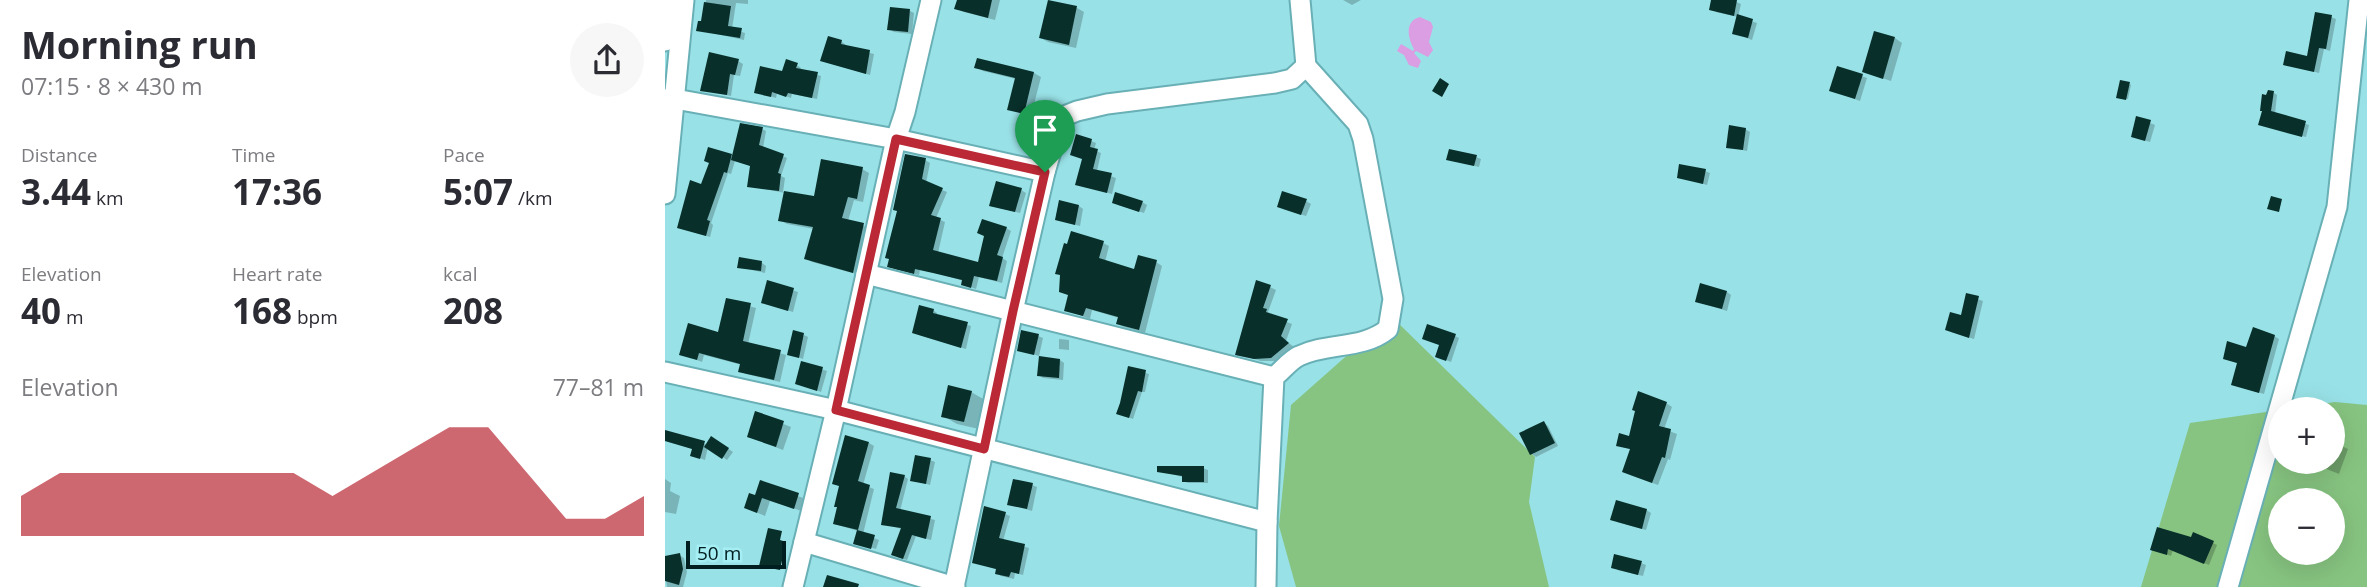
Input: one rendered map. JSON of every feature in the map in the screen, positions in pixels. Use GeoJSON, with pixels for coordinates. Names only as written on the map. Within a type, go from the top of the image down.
{"type":"FeatureCollection","features":[{"type":"Feature","properties":{"kind":"street"},"geometry":{"type":"LineString","coordinates":[[665,41],[669,0]]}},
{"type":"Feature","properties":{"kind":"street"},"geometry":{"type":"LineString","coordinates":[[665,194],[670,99],[684,0]]}},
{"type":"Feature","properties":{"kind":"street"},"geometry":{"type":"LineString","coordinates":[[793,587],[930,0]]}},
{"type":"Feature","properties":{"kind":"street"},"geometry":{"type":"LineString","coordinates":[[1266,587],[1274,377],[1297,356],[1378,337],[1388,329],[1393,299],[1375,197],[1358,124],[1307,66],[1300,0]]}},
{"type":"Feature","properties":{"kind":"street"},"geometry":{"type":"LineString","coordinates":[[2228,587],[2337,207],[2359,0]]}},
{"type":"Feature","properties":{"kind":"street"},"geometry":{"type":"LineString","coordinates":[[804,542],[955,587],[1013,311],[1045,172],[1059,124],[1077,111],[1107,104],[1275,83],[1292,79],[1307,66]]}},
{"type":"Feature","properties":{"kind":"street"},"geometry":{"type":"LineString","coordinates":[[670,99],[896,139],[1045,172]]}},
{"type":"Feature","properties":{"kind":"street"},"geometry":{"type":"LineString","coordinates":[[866,274],[1274,377]]}},
{"type":"Feature","properties":{"kind":"street"},"geometry":{"type":"LineString","coordinates":[[665,372],[836,410],[1267,522]]}},
{"type":"Feature","properties":{"kind":"green space"},"geometry":{"type":"Polygon","coordinates":[[[1393,318],[1535,457],[1529,502],[1549,587],[1296,587],[1279,526],[1291,405],[1393,318]]]}},
{"type":"Feature","properties":{"kind":"green space"},"geometry":{"type":"Polygon","coordinates":[[[2345,403],[2367,405],[2367,587],[2141,587],[2190,423],[2268,412],[2268,474],[2345,474],[2345,403]]]}},
{"type":"Feature","properties":{"kind":"shaded area"},"geometry":{"type":"Polygon","coordinates":[[[1420,17],[1431,22],[1433,27],[1429,42],[1433,50],[1428,57],[1416,51],[1414,53],[1421,61],[1418,68],[1409,65],[1404,55],[1397,51],[1401,44],[1413,51],[1409,26],[1420,17]]]}},
{"type":"Feature","properties":{"kind":"building"},"geometry":{"type":"Polygon","coordinates":[[[957,0],[992,0],[988,18],[954,9],[957,0]]]}},
{"type":"Feature","properties":{"kind":"building"},"geometry":{"type":"Polygon","coordinates":[[[1048,0],[1077,6],[1069,45],[1039,38],[1048,0]]]}},
{"type":"Feature","properties":{"kind":"building"},"geometry":{"type":"Polygon","coordinates":[[[1711,0],[1737,0],[1734,16],[1709,10],[1711,0]]]}},
{"type":"Feature","properties":{"kind":"building"},"geometry":{"type":"Polygon","coordinates":[[[704,2],[731,6],[728,26],[742,28],[740,38],[696,31],[698,21],[701,21],[704,2]]]}},
{"type":"Feature","properties":{"kind":"building"},"geometry":{"type":"Polygon","coordinates":[[[890,7],[910,9],[908,32],[887,30],[890,7]]]}},
{"type":"Feature","properties":{"kind":"building"},"geometry":{"type":"Polygon","coordinates":[[[2315,12],[2332,15],[2326,49],[2319,48],[2314,72],[2283,65],[2286,51],[2307,56],[2315,12]]]}},
{"type":"Feature","properties":{"kind":"building"},"geometry":{"type":"Polygon","coordinates":[[[1737,14],[1753,19],[1748,38],[1732,34],[1737,14]]]}},
{"type":"Feature","properties":{"kind":"building"},"geometry":{"type":"Polygon","coordinates":[[[1874,31],[1895,37],[1883,79],[1862,72],[1874,31]]]}},
{"type":"Feature","properties":{"kind":"building"},"geometry":{"type":"Polygon","coordinates":[[[828,36],[842,40],[841,44],[870,50],[866,74],[820,61],[828,36]]]}},
{"type":"Feature","properties":{"kind":"building"},"geometry":{"type":"Polygon","coordinates":[[[709,52],[739,59],[735,75],[730,74],[727,95],[700,91],[709,52]]]}},
{"type":"Feature","properties":{"kind":"building"},"geometry":{"type":"Polygon","coordinates":[[[977,58],[1034,72],[1024,114],[1007,110],[1015,78],[974,68],[977,58]]]}},
{"type":"Feature","properties":{"kind":"building"},"geometry":{"type":"Polygon","coordinates":[[[786,59],[798,63],[796,68],[818,72],[812,98],[788,93],[786,97],[772,92],[771,97],[754,93],[760,66],[782,71],[786,59]]]}},
{"type":"Feature","properties":{"kind":"building"},"geometry":{"type":"Polygon","coordinates":[[[1837,66],[1863,74],[1855,99],[1829,91],[1837,66]]]}},
{"type":"Feature","properties":{"kind":"building"},"geometry":{"type":"Polygon","coordinates":[[[1440,78],[1449,84],[1442,97],[1432,91],[1440,78]]]}},
{"type":"Feature","properties":{"kind":"building"},"geometry":{"type":"Polygon","coordinates":[[[2120,80],[2130,82],[2126,100],[2116,98],[2120,80]]]}},
{"type":"Feature","properties":{"kind":"building"},"geometry":{"type":"Polygon","coordinates":[[[2268,90],[2274,91],[2271,111],[2306,121],[2302,137],[2258,125],[2262,111],[2262,94],[2266,95],[2268,90]]]}},
{"type":"Feature","properties":{"kind":"building"},"geometry":{"type":"Polygon","coordinates":[[[2136,116],[2151,120],[2145,141],[2131,137],[2136,116]]]}},
{"type":"Feature","properties":{"kind":"building"},"geometry":{"type":"Polygon","coordinates":[[[740,123],[763,127],[759,145],[784,154],[778,173],[781,174],[779,191],[747,187],[750,166],[731,160],[740,123]]]}},
{"type":"Feature","properties":{"kind":"building"},"geometry":{"type":"Polygon","coordinates":[[[1729,125],[1746,128],[1743,150],[1726,148],[1729,125]]]}},
{"type":"Feature","properties":{"kind":"building"},"geometry":{"type":"Polygon","coordinates":[[[1076,134],[1092,139],[1090,147],[1098,149],[1093,169],[1112,173],[1107,193],[1075,185],[1082,159],[1070,155],[1076,134]]]}},
{"type":"Feature","properties":{"kind":"building"},"geometry":{"type":"Polygon","coordinates":[[[708,147],[732,154],[707,220],[710,221],[706,236],[677,228],[690,180],[701,184],[709,163],[704,161],[708,147]]]}},
{"type":"Feature","properties":{"kind":"building"},"geometry":{"type":"Polygon","coordinates":[[[1449,149],[1477,155],[1474,166],[1446,160],[1449,149]]]}},
{"type":"Feature","properties":{"kind":"building"},"geometry":{"type":"Polygon","coordinates":[[[905,154],[926,158],[922,179],[943,188],[931,215],[941,218],[933,250],[978,262],[984,236],[977,233],[982,219],[1007,227],[997,255],[1003,257],[997,281],[974,276],[971,288],[961,285],[962,280],[915,269],[914,274],[887,267],[889,259],[885,258],[897,211],[893,210],[905,154]]]}},
{"type":"Feature","properties":{"kind":"building"},"geometry":{"type":"Polygon","coordinates":[[[821,159],[863,167],[857,199],[848,197],[842,218],[864,223],[853,273],[804,259],[813,227],[778,221],[784,191],[814,196],[821,159]]]}},
{"type":"Feature","properties":{"kind":"building"},"geometry":{"type":"Polygon","coordinates":[[[1679,164],[1706,169],[1703,184],[1677,178],[1679,164]]]}},
{"type":"Feature","properties":{"kind":"building"},"geometry":{"type":"Polygon","coordinates":[[[996,181],[1022,188],[1015,212],[989,206],[996,181]]]}},
{"type":"Feature","properties":{"kind":"building"},"geometry":{"type":"Polygon","coordinates":[[[1282,191],[1307,199],[1301,215],[1277,207],[1282,191]]]}},
{"type":"Feature","properties":{"kind":"building"},"geometry":{"type":"Polygon","coordinates":[[[1115,192],[1143,201],[1139,212],[1112,203],[1115,192]]]}},
{"type":"Feature","properties":{"kind":"building"},"geometry":{"type":"Polygon","coordinates":[[[2271,196],[2282,199],[2279,212],[2267,209],[2271,196]]]}},
{"type":"Feature","properties":{"kind":"building"},"geometry":{"type":"Polygon","coordinates":[[[1059,200],[1079,205],[1075,225],[1055,220],[1059,200]]]}},
{"type":"Feature","properties":{"kind":"building"},"geometry":{"type":"Polygon","coordinates":[[[1071,231],[1104,241],[1099,258],[1134,269],[1138,255],[1157,260],[1139,330],[1116,324],[1118,317],[1086,308],[1083,316],[1064,311],[1068,295],[1059,292],[1060,275],[1055,274],[1064,243],[1067,244],[1071,231]]]}},
{"type":"Feature","properties":{"kind":"building"},"geometry":{"type":"Polygon","coordinates":[[[739,257],[762,261],[761,271],[737,268],[739,257]]]}},
{"type":"Feature","properties":{"kind":"building"},"geometry":{"type":"Polygon","coordinates":[[[767,280],[794,288],[788,311],[761,303],[767,280]]]}},
{"type":"Feature","properties":{"kind":"building"},"geometry":{"type":"Polygon","coordinates":[[[1256,280],[1271,285],[1263,308],[1267,309],[1266,312],[1288,319],[1281,336],[1289,343],[1271,358],[1254,359],[1235,355],[1256,280]]]}},
{"type":"Feature","properties":{"kind":"building"},"geometry":{"type":"Polygon","coordinates":[[[1700,283],[1727,291],[1722,309],[1695,302],[1700,283]]]}},
{"type":"Feature","properties":{"kind":"building"},"geometry":{"type":"Polygon","coordinates":[[[1966,293],[1979,296],[1969,338],[1945,330],[1950,312],[1961,315],[1966,293]]]}},
{"type":"Feature","properties":{"kind":"building"},"geometry":{"type":"Polygon","coordinates":[[[726,298],[751,303],[743,341],[781,350],[774,380],[738,372],[740,364],[699,353],[697,360],[679,355],[688,323],[718,332],[726,298]]]}},
{"type":"Feature","properties":{"kind":"building"},"geometry":{"type":"Polygon","coordinates":[[[919,305],[934,309],[933,313],[968,322],[961,348],[912,333],[919,305]]]}},
{"type":"Feature","properties":{"kind":"building"},"geometry":{"type":"Polygon","coordinates":[[[1427,324],[1456,334],[1446,361],[1435,357],[1439,345],[1422,339],[1427,324]]]}},
{"type":"Feature","properties":{"kind":"building"},"geometry":{"type":"Polygon","coordinates":[[[2253,327],[2275,335],[2259,393],[2231,385],[2237,363],[2223,359],[2227,341],[2246,347],[2253,327]]]}},
{"type":"Feature","properties":{"kind":"building"},"geometry":{"type":"Polygon","coordinates":[[[793,330],[804,333],[799,358],[787,355],[793,330]]]}},
{"type":"Feature","properties":{"kind":"building"},"geometry":{"type":"Polygon","coordinates":[[[1021,330],[1039,334],[1034,355],[1017,351],[1021,330]]]}},
{"type":"Feature","properties":{"kind":"building"},"geometry":{"type":"Polygon","coordinates":[[[1039,356],[1060,359],[1059,378],[1037,376],[1039,356]]]}},
{"type":"Feature","properties":{"kind":"building"},"geometry":{"type":"Polygon","coordinates":[[[801,361],[823,367],[817,391],[795,384],[801,361]]]}},
{"type":"Feature","properties":{"kind":"building"},"geometry":{"type":"Polygon","coordinates":[[[1128,366],[1146,370],[1142,392],[1138,391],[1129,418],[1116,414],[1128,366]]]}},
{"type":"Feature","properties":{"kind":"building"},"geometry":{"type":"Polygon","coordinates":[[[948,385],[972,391],[964,422],[941,417],[948,385]]]}},
{"type":"Feature","properties":{"kind":"building"},"geometry":{"type":"Polygon","coordinates":[[[1638,391],[1667,402],[1659,426],[1671,429],[1665,458],[1662,457],[1652,483],[1622,472],[1630,449],[1616,446],[1619,433],[1629,436],[1635,411],[1632,410],[1638,391]]]}},
{"type":"Feature","properties":{"kind":"building"},"geometry":{"type":"Polygon","coordinates":[[[755,411],[784,421],[776,447],[747,437],[755,411]]]}},
{"type":"Feature","properties":{"kind":"building"},"geometry":{"type":"Polygon","coordinates":[[[1544,421],[1555,443],[1530,455],[1519,433],[1544,421]]]}},
{"type":"Feature","properties":{"kind":"building"},"geometry":{"type":"Polygon","coordinates":[[[665,430],[705,441],[700,459],[690,456],[692,449],[665,441],[665,430]]]}},
{"type":"Feature","properties":{"kind":"building"},"geometry":{"type":"Polygon","coordinates":[[[845,435],[869,442],[858,481],[870,485],[858,530],[833,524],[839,486],[832,484],[845,435]]]}},
{"type":"Feature","properties":{"kind":"building"},"geometry":{"type":"Polygon","coordinates":[[[711,436],[729,448],[722,459],[704,447],[711,436]]]}},
{"type":"Feature","properties":{"kind":"building"},"geometry":{"type":"Polygon","coordinates":[[[915,455],[931,458],[926,484],[910,481],[915,455]]]}},
{"type":"Feature","properties":{"kind":"building"},"geometry":{"type":"Polygon","coordinates":[[[1157,466],[1204,466],[1204,482],[1182,482],[1182,476],[1157,472],[1157,466]]]}},
{"type":"Feature","properties":{"kind":"building"},"geometry":{"type":"Polygon","coordinates":[[[890,472],[905,475],[896,508],[931,516],[926,539],[912,535],[903,559],[891,555],[901,528],[881,525],[890,472]]]}},
{"type":"Feature","properties":{"kind":"building"},"geometry":{"type":"Polygon","coordinates":[[[1013,479],[1033,483],[1027,509],[1007,505],[1013,479]]]}},
{"type":"Feature","properties":{"kind":"building"},"geometry":{"type":"Polygon","coordinates":[[[760,480],[799,493],[794,509],[762,498],[757,513],[744,508],[749,493],[755,495],[760,480]]]}},
{"type":"Feature","properties":{"kind":"building"},"geometry":{"type":"Polygon","coordinates":[[[1616,500],[1647,509],[1642,529],[1610,520],[1616,500]]]}},
{"type":"Feature","properties":{"kind":"building"},"geometry":{"type":"Polygon","coordinates":[[[984,506],[1006,512],[999,538],[1025,544],[1019,574],[1011,572],[1009,577],[995,574],[996,569],[972,563],[984,506]]]}},
{"type":"Feature","properties":{"kind":"building"},"geometry":{"type":"Polygon","coordinates":[[[2157,527],[2191,537],[2193,532],[2214,541],[2204,564],[2168,549],[2167,555],[2150,550],[2157,527]]]}},
{"type":"Feature","properties":{"kind":"building"},"geometry":{"type":"Polygon","coordinates":[[[768,528],[782,531],[780,540],[786,542],[780,570],[759,566],[768,528]]]}},
{"type":"Feature","properties":{"kind":"building"},"geometry":{"type":"Polygon","coordinates":[[[857,530],[875,535],[871,549],[853,544],[857,530]]]}},
{"type":"Feature","properties":{"kind":"building"},"geometry":{"type":"Polygon","coordinates":[[[680,553],[683,569],[679,585],[665,581],[665,556],[680,553]]]}},
{"type":"Feature","properties":{"kind":"building"},"geometry":{"type":"Polygon","coordinates":[[[1614,554],[1642,561],[1638,575],[1611,568],[1614,554]]]}},
{"type":"Feature","properties":{"kind":"building"},"geometry":{"type":"Polygon","coordinates":[[[827,575],[859,584],[858,587],[823,587],[827,575]]]}},
{"type":"Feature","properties":{"kind":"route"},"geometry":{"type":"LineString","coordinates":[[896,139],[1045,172],[984,449],[836,410],[896,139]]}}]}
